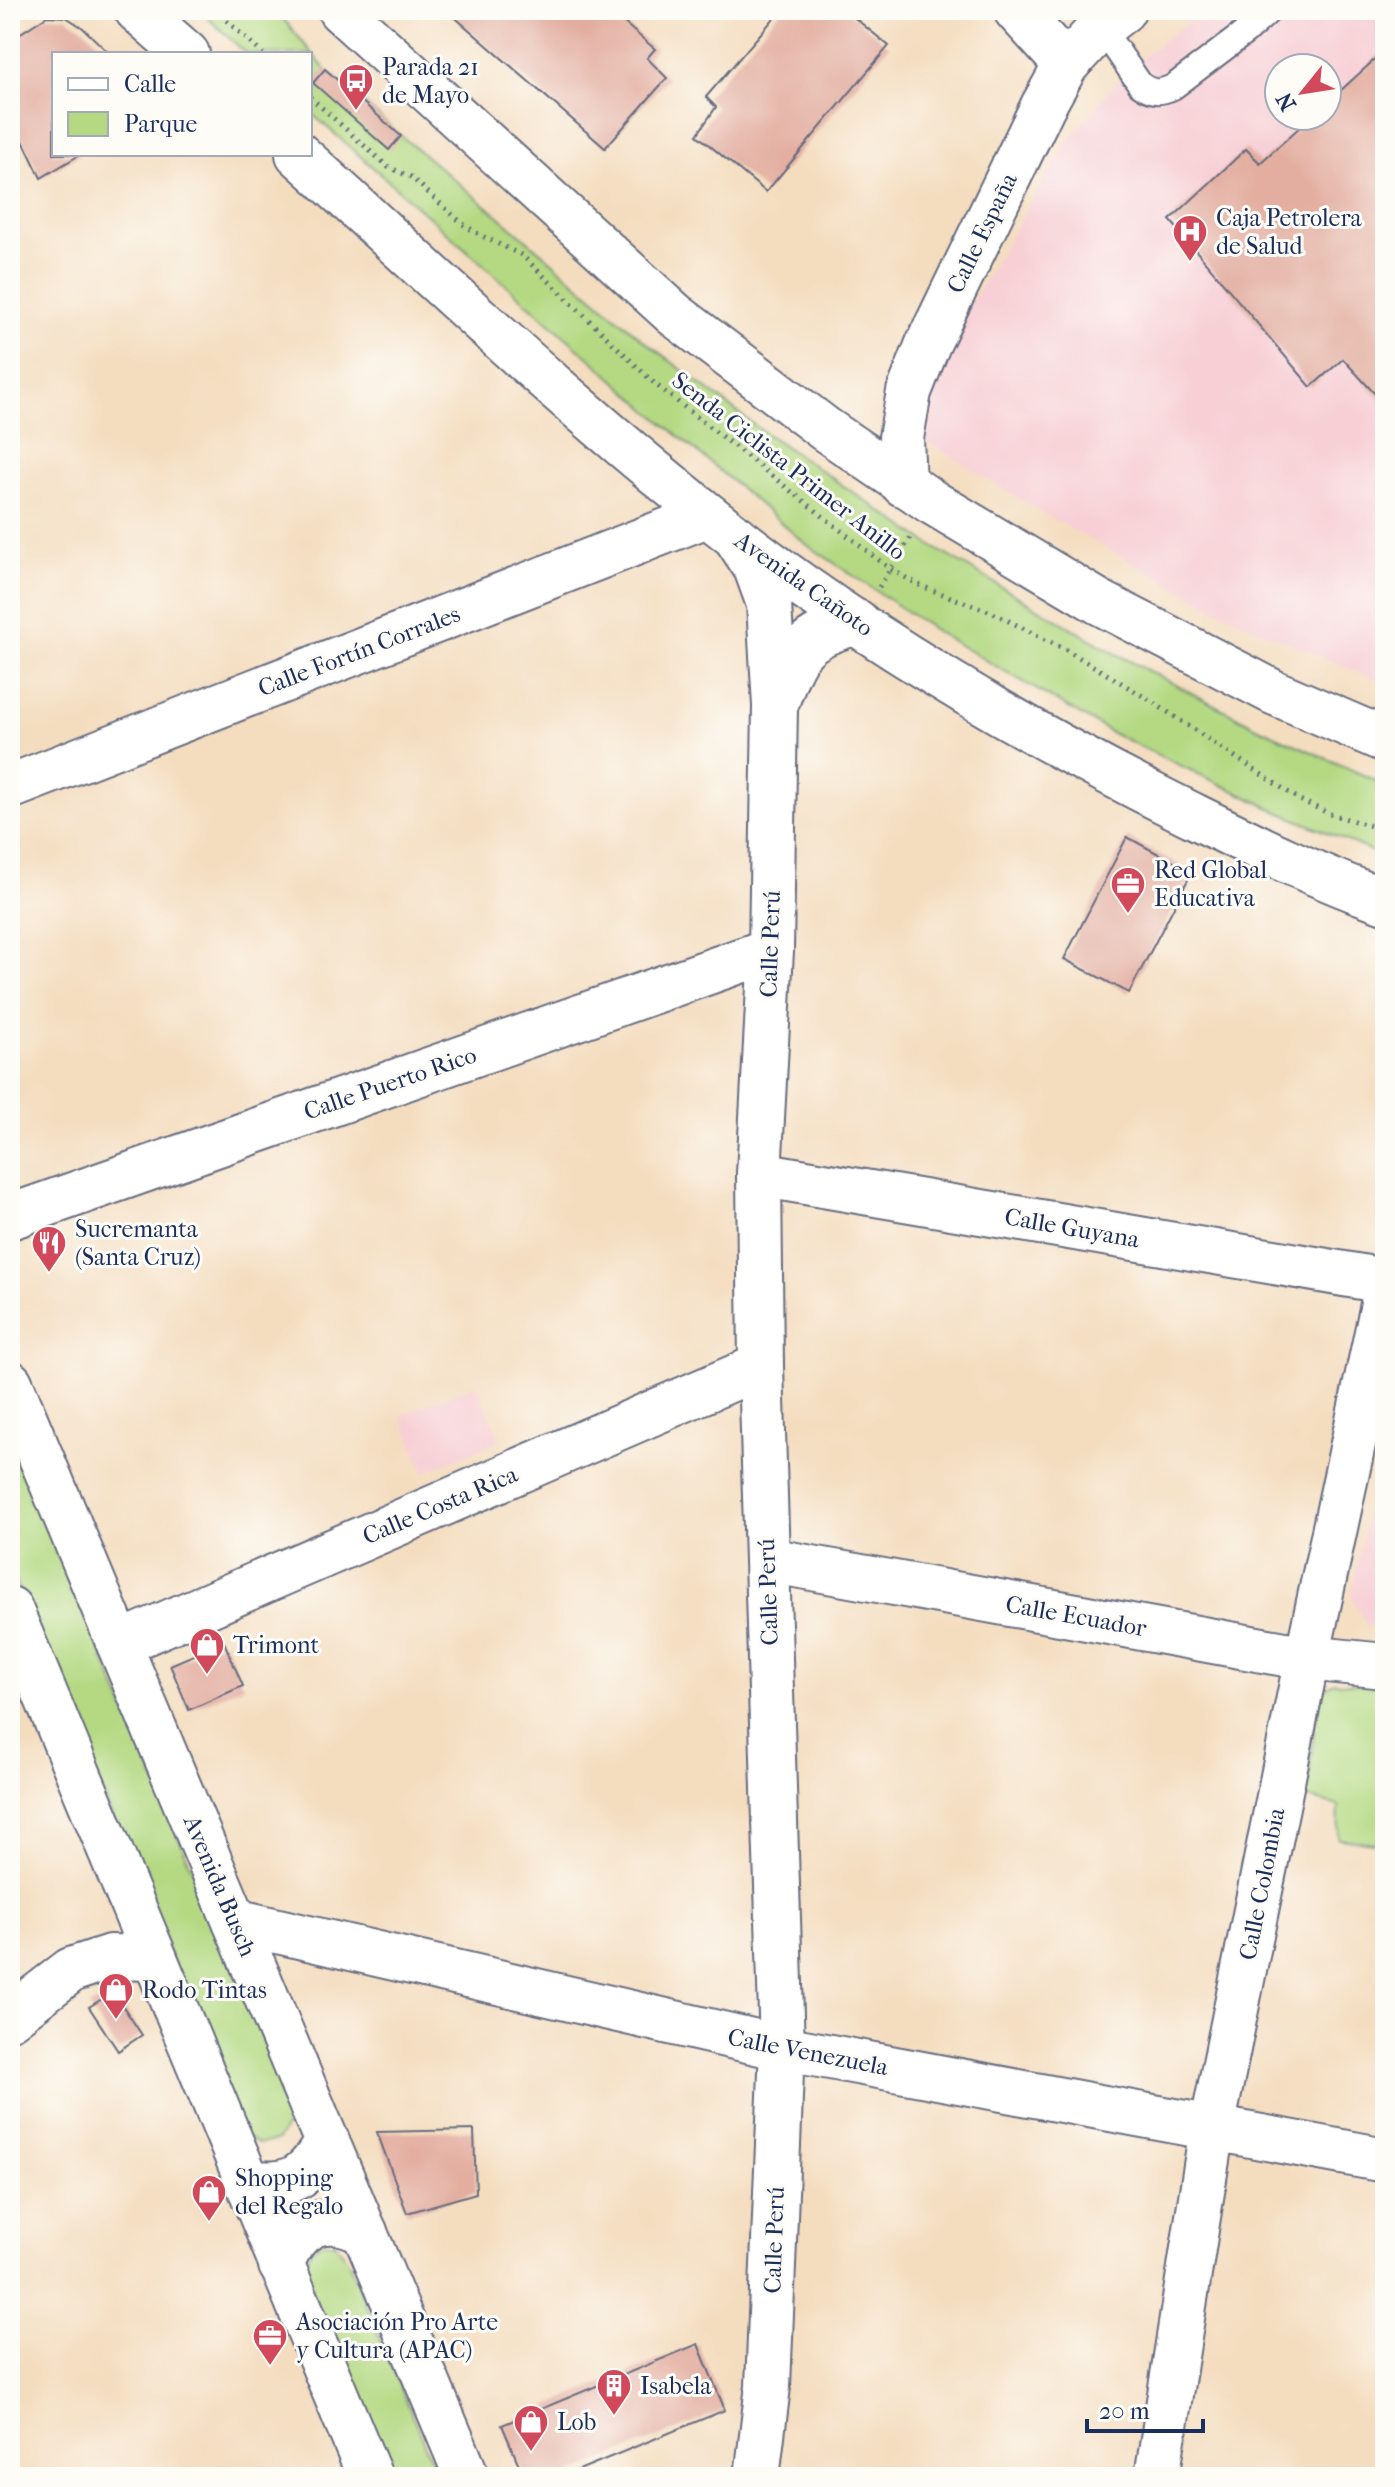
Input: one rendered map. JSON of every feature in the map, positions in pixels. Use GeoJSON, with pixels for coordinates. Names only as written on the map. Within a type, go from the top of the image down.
{"type":"FeatureCollection","features":[{"type":"Feature","properties":{"kind":"street"},"geometry":{"type":"LineString","coordinates":[[137,10],[185,52]]}},
{"type":"Feature","properties":{"kind":"street"},"geometry":{"type":"LineString","coordinates":[[340,10],[674,314],[749,373],[903,484],[1099,602],[1273,692],[1385,740]]}},
{"type":"Feature","properties":{"kind":"street"},"geometry":{"type":"LineString","coordinates":[[1016,10],[1066,65]]}},
{"type":"Feature","properties":{"kind":"street","name":"Calle España"},"geometry":{"type":"LineString","coordinates":[[903,484],[901,438],[909,392],[928,344],[1043,106],[1066,65],[1112,18]]}},
{"type":"Feature","properties":{"kind":"street","name":"Avenida Cañoto"},"geometry":{"type":"LineString","coordinates":[[300,156],[559,389],[721,526],[867,606],[980,700],[1106,772],[1236,836],[1385,901]]}},
{"type":"Feature","properties":{"kind":"street","name":"Calle Perú"},"geometry":{"type":"LineString","coordinates":[[721,526],[756,568],[769,604],[775,706],[771,950],[759,1174],[761,1366],[782,2048],[768,2386],[757,2477]]}},
{"type":"Feature","properties":{"kind":"street","name":"Calle Fortín Corrales"},"geometry":{"type":"LineString","coordinates":[[10,787],[721,526]]}},
{"type":"Feature","properties":{"kind":"street","name":"Calle Perú"},"geometry":{"type":"LineString","coordinates":[[775,706],[789,667],[806,644],[867,606]]}},
{"type":"Feature","properties":{"kind":"street","name":"Calle Puerto Rico"},"geometry":{"type":"LineString","coordinates":[[10,1217],[771,950]]}},
{"type":"Feature","properties":{"kind":"street","name":"Calle Guyana"},"geometry":{"type":"LineString","coordinates":[[759,1174],[1385,1281]]}},
{"type":"Feature","properties":{"kind":"street","name":"Calle Colombia"},"geometry":{"type":"LineString","coordinates":[[1157,2477],[1212,2128],[1307,1658],[1385,1295]]}},
{"type":"Feature","properties":{"kind":"street","name":"Calle Costa Rica"},"geometry":{"type":"LineString","coordinates":[[119,1644],[761,1366]]}},
{"type":"Feature","properties":{"kind":"street","name":"Avenida Busch"},"geometry":{"type":"LineString","coordinates":[[10,1383],[24,1440],[119,1644],[467,2477]]}},
{"type":"Feature","properties":{"kind":"street","name":"Calle Ecuador"},"geometry":{"type":"LineString","coordinates":[[768,1560],[1307,1658],[1385,1666]]}},
{"type":"Feature","properties":{"kind":"street"},"geometry":{"type":"LineString","coordinates":[[10,1609],[370,2477]]}},
{"type":"Feature","properties":{"kind":"street","name":"Calle Venezuela"},"geometry":{"type":"LineString","coordinates":[[235,1921],[782,2048],[1385,2160]]}},
{"type":"Feature","properties":{"kind":"street"},"geometry":{"type":"LineString","coordinates":[[10,2017],[71,1970],[110,1957],[154,1958]]}},
{"type":"Feature","properties":{"kind":"street"},"geometry":{"type":"LineString","coordinates":[[247,2182],[272,2186],[296,2179],[315,2163],[327,2141]]}},
{"type":"Feature","properties":{"kind":"street"},"geometry":{"type":"LineString","coordinates":[[281,2265],[289,2244],[304,2229],[324,2221],[346,2222],[365,2232]]}},
{"type":"Feature","properties":{"kind":"lane"},"geometry":{"type":"LineString","coordinates":[[1112,18],[1140,84],[1149,90],[1161,92],[1173,87],[1270,10]]}},
{"type":"Feature","properties":{"kind":"path"},"geometry":{"type":"LineString","coordinates":[[215,10],[261,52]]}},
{"type":"Feature","properties":{"kind":"path","name":"Senda Ciclista Primer Anillo"},"geometry":{"type":"LineString","coordinates":[[312,99],[388,167],[411,177],[463,224],[523,256],[655,384],[890,569],[921,586],[991,612],[1070,652],[1148,699],[1300,800],[1330,814],[1385,830]]}},
{"type":"Feature","properties":{"kind":"path"},"geometry":{"type":"LineString","coordinates":[[867,606],[912,534]]}},
{"type":"Feature","properties":{"kind":"shaded area","name":"Caja Petrolera de Salud"},"geometry":{"type":"Polygon","coordinates":[[[1203,10],[1385,10],[1385,684],[1243,623],[1040,512],[928,442],[915,419],[923,383],[1066,143],[1128,68],[1203,10]]]}},
{"type":"Feature","properties":{"kind":"shaded area"},"geometry":{"type":"Polygon","coordinates":[[[476,1384],[500,1441],[424,1472],[401,1415],[476,1384]]]}},
{"type":"Feature","properties":{"kind":"shaded area"},"geometry":{"type":"Polygon","coordinates":[[[1385,1421],[1385,1628],[1366,1625],[1351,1596],[1385,1421]]]}},
{"type":"Feature","properties":{"kind":"green space"},"geometry":{"type":"Polygon","coordinates":[[[199,10],[276,10],[311,52],[245,52],[199,10]]]}},
{"type":"Feature","properties":{"kind":"green space"},"geometry":{"type":"Polygon","coordinates":[[[312,53],[325,69],[401,136],[643,340],[758,428],[938,550],[1118,655],[1259,728],[1385,785],[1385,857],[1279,812],[1114,734],[940,634],[806,544],[662,422],[312,114],[312,53]]]}},
{"type":"Feature","properties":{"kind":"green space"},"geometry":{"type":"Polygon","coordinates":[[[10,1462],[25,1471],[291,2105],[287,2124],[278,2140],[258,2144],[244,2134],[10,1569],[10,1462]]]}},
{"type":"Feature","properties":{"kind":"green space"},"geometry":{"type":"Polygon","coordinates":[[[1334,1682],[1385,1687],[1385,1844],[1338,1839],[1339,1806],[1307,1798],[1317,1703],[1325,1689],[1334,1682]]]}},
{"type":"Feature","properties":{"kind":"green space"},"geometry":{"type":"Polygon","coordinates":[[[323,2242],[335,2243],[347,2259],[438,2477],[390,2477],[303,2271],[310,2251],[323,2242]]]}},
{"type":"Feature","properties":{"kind":"building"},"geometry":{"type":"Polygon","coordinates":[[[452,10],[609,10],[655,49],[647,58],[667,78],[605,148],[450,13],[452,10]]]}},
{"type":"Feature","properties":{"kind":"building"},"geometry":{"type":"Polygon","coordinates":[[[781,10],[845,10],[889,46],[766,192],[697,135],[716,107],[706,97],[781,10]]]}},
{"type":"Feature","properties":{"kind":"building"},"geometry":{"type":"Polygon","coordinates":[[[47,16],[66,17],[83,28],[108,52],[52,52],[52,156],[78,156],[41,178],[10,114],[10,40],[47,16]]]}},
{"type":"Feature","properties":{"kind":"building"},"geometry":{"type":"Polygon","coordinates":[[[1385,50],[1385,405],[1343,359],[1311,387],[1170,220],[1246,149],[1260,163],[1294,132],[1343,132],[1343,88],[1385,50]]]}},
{"type":"Feature","properties":{"kind":"building"},"geometry":{"type":"Polygon","coordinates":[[[325,69],[401,136],[389,150],[313,83],[325,69]]]}},
{"type":"Feature","properties":{"kind":"building","name":"Red Global Educativa"},"geometry":{"type":"Polygon","coordinates":[[[1127,837],[1192,872],[1129,993],[1064,959],[1127,837]]]}},
{"type":"Feature","properties":{"kind":"building","name":"Trimont"},"geometry":{"type":"Polygon","coordinates":[[[224,1642],[243,1686],[189,1710],[170,1665],[224,1642]]]}},
{"type":"Feature","properties":{"kind":"building","name":"Rodo Tintas"},"geometry":{"type":"Polygon","coordinates":[[[102,1999],[120,2002],[142,2035],[118,2051],[89,2007],[102,1999]]]}},
{"type":"Feature","properties":{"kind":"building"},"geometry":{"type":"Polygon","coordinates":[[[474,2130],[476,2193],[407,2213],[377,2132],[474,2130]]]}},
{"type":"Feature","properties":{"kind":"building","name":"Isabela"},"geometry":{"type":"Polygon","coordinates":[[[698,2344],[725,2410],[562,2477],[524,2477],[502,2425],[698,2344]]]}},
{"type":"Feature","properties":{"kind":"place","name":"Parada 21 de Mayo"},"geometry":{"type":"Point","coordinates":[356,112]}},
{"type":"Feature","properties":{"kind":"place","name":"Caja Petrolera de Salud"},"geometry":{"type":"Point","coordinates":[1190,263]}},
{"type":"Feature","properties":{"kind":"place","name":"Red Global Educativa"},"geometry":{"type":"Point","coordinates":[1128,915]}},
{"type":"Feature","properties":{"kind":"place","name":"Sucremanta (Santa Cruz)"},"geometry":{"type":"Point","coordinates":[49,1274]}},
{"type":"Feature","properties":{"kind":"place","name":"Trimont"},"geometry":{"type":"Point","coordinates":[207,1676]}},
{"type":"Feature","properties":{"kind":"place","name":"Rodo Tintas"},"geometry":{"type":"Point","coordinates":[116,2021]}},
{"type":"Feature","properties":{"kind":"place","name":"Shopping del Regalo"},"geometry":{"type":"Point","coordinates":[209,2223]}},
{"type":"Feature","properties":{"kind":"place","name":"Asociación Pro Arte y Cultura (APAC)"},"geometry":{"type":"Point","coordinates":[270,2367]}},
{"type":"Feature","properties":{"kind":"place","name":"Isabela"},"geometry":{"type":"Point","coordinates":[614,2417]}},
{"type":"Feature","properties":{"kind":"place","name":"Lob"},"geometry":{"type":"Point","coordinates":[531,2453]}}]}
